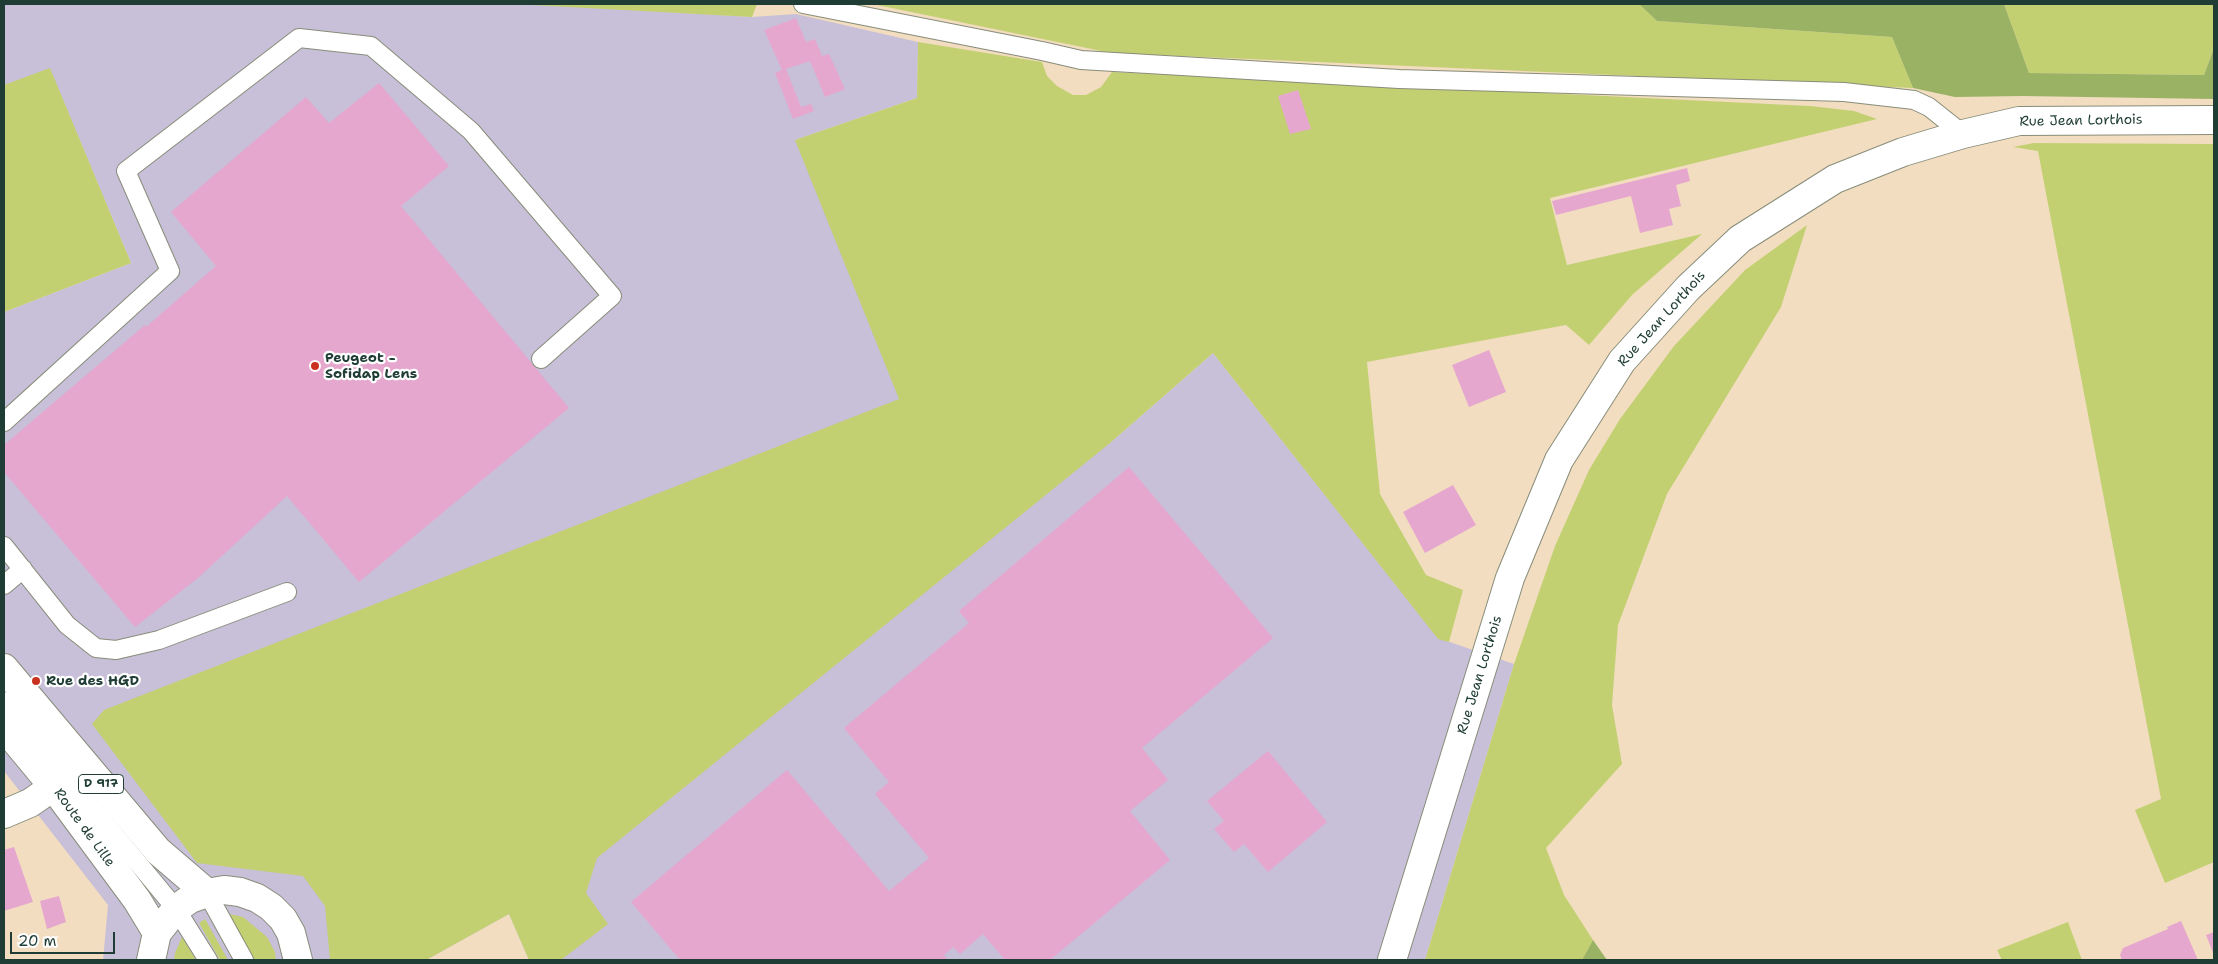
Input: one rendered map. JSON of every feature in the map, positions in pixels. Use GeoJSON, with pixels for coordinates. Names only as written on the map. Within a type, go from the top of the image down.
{"type":"FeatureCollection","features":[{"type":"Feature","properties":{"kind":"street","name":"Rue Jean Lorthois"},"geometry":{"type":"LineString","coordinates":[[1392,960],[1510,578],[1558,460],[1622,361],[1688,288],[1740,239],[1835,178],[1903,152],[1963,134],[2019,121],[2214,120]]}},
{"type":"Feature","properties":{"kind":"street","name":"D 917"},"geometry":{"type":"LineString","coordinates":[[4,668],[158,851],[207,893]]}},
{"type":"Feature","properties":{"kind":"street","name":"Route de Lille"},"geometry":{"type":"LineString","coordinates":[[4,727],[52,785],[138,900],[157,933]]}},
{"type":"Feature","properties":{"kind":"street"},"geometry":{"type":"LineString","coordinates":[[4,814],[30,803],[52,785]]}},
{"type":"Feature","properties":{"kind":"street"},"geometry":{"type":"LineString","coordinates":[[151,960],[157,933],[176,909],[190,899],[224,890],[240,892],[256,898],[271,907],[283,919],[291,933],[298,960]]}},
{"type":"Feature","properties":{"kind":"lane"},"geometry":{"type":"LineString","coordinates":[[803,4],[1081,60],[1399,78],[1844,92],[1914,100],[1929,107],[1963,134]]}},
{"type":"Feature","properties":{"kind":"lane"},"geometry":{"type":"LineString","coordinates":[[4,422],[170,271],[126,170],[298,38],[371,46],[471,131],[612,296],[541,359]]}},
{"type":"Feature","properties":{"kind":"lane"},"geometry":{"type":"LineString","coordinates":[[4,546],[67,625],[96,648],[102,649],[116,650],[159,640],[287,592]]}},
{"type":"Feature","properties":{"kind":"lane"},"geometry":{"type":"LineString","coordinates":[[4,585],[23,569]]}},
{"type":"Feature","properties":{"kind":"lane"},"geometry":{"type":"LineString","coordinates":[[4,701],[176,909],[208,960]]}},
{"type":"Feature","properties":{"kind":"lane"},"geometry":{"type":"LineString","coordinates":[[207,893],[244,960]]}},
{"type":"Feature","properties":{"kind":"shaded area"},"geometry":{"type":"Polygon","coordinates":[[[530,4],[752,17],[796,14],[918,42],[917,98],[795,140],[1110,443],[1213,353],[1438,638],[1514,664],[1425,960],[529,960],[509,914],[426,960],[103,960],[108,905],[4,771],[4,312],[131,263],[50,69],[4,85],[4,5],[530,4]]]}},
{"type":"Feature","properties":{"kind":"green space"},"geometry":{"type":"Polygon","coordinates":[[[513,4],[757,4],[752,17],[513,4]]]}},
{"type":"Feature","properties":{"kind":"green space"},"geometry":{"type":"Polygon","coordinates":[[[872,4],[1639,4],[1657,21],[1892,37],[1913,88],[1111,53],[872,4]]]}},
{"type":"Feature","properties":{"kind":"green space"},"geometry":{"type":"Polygon","coordinates":[[[1639,4],[2004,4],[2029,73],[2204,75],[2214,48],[2214,99],[2023,96],[1955,97],[1913,88],[1892,37],[1657,21],[1639,4]]]}},
{"type":"Feature","properties":{"kind":"green space"},"geometry":{"type":"Polygon","coordinates":[[[2004,4],[2214,4],[2214,48],[2204,75],[2029,73],[2004,4]]]}},
{"type":"Feature","properties":{"kind":"green space"},"geometry":{"type":"Polygon","coordinates":[[[918,42],[1042,62],[1047,76],[1057,86],[1073,95],[1086,95],[1101,87],[1112,72],[1810,106],[1854,111],[1877,119],[1550,198],[1567,265],[1702,234],[1632,295],[1589,345],[1566,325],[1367,362],[1380,494],[1426,575],[1463,590],[1449,642],[1438,639],[1213,353],[1110,443],[597,858],[586,893],[608,924],[561,960],[529,960],[509,914],[426,960],[330,960],[325,906],[303,876],[197,863],[92,724],[104,710],[899,399],[795,140],[917,98],[918,42]]]}},
{"type":"Feature","properties":{"kind":"green space"},"geometry":{"type":"Polygon","coordinates":[[[50,68],[131,263],[4,312],[4,85],[50,68]]]}},
{"type":"Feature","properties":{"kind":"green space"},"geometry":{"type":"Polygon","coordinates":[[[2034,143],[2214,144],[2214,862],[2165,883],[2135,810],[2161,799],[2038,151],[2013,147],[2034,143]]]}},
{"type":"Feature","properties":{"kind":"green space"},"geometry":{"type":"Polygon","coordinates":[[[1807,225],[1781,307],[1667,494],[1618,625],[1612,705],[1622,764],[1546,848],[1564,895],[1593,940],[1582,960],[1425,960],[1514,664],[1555,546],[1589,470],[1620,419],[1674,346],[1745,270],[1807,225]]]}},
{"type":"Feature","properties":{"kind":"green space"},"geometry":{"type":"Polygon","coordinates":[[[229,914],[243,917],[267,937],[275,952],[276,960],[255,960],[229,914]]]}},
{"type":"Feature","properties":{"kind":"green space"},"geometry":{"type":"Polygon","coordinates":[[[205,919],[228,960],[220,960],[199,923],[205,919]]]}},
{"type":"Feature","properties":{"kind":"green space"},"geometry":{"type":"Polygon","coordinates":[[[2068,922],[2082,960],[2002,960],[1997,950],[2068,922]]]}},
{"type":"Feature","properties":{"kind":"green space"},"geometry":{"type":"Polygon","coordinates":[[[182,937],[196,960],[174,960],[182,937]]]}},
{"type":"Feature","properties":{"kind":"green space"},"geometry":{"type":"Polygon","coordinates":[[[1593,940],[1607,960],[1582,960],[1593,940]]]}},
{"type":"Feature","properties":{"kind":"building"},"geometry":{"type":"Polygon","coordinates":[[[796,18],[806,42],[815,39],[822,56],[829,54],[845,89],[825,97],[810,61],[786,69],[801,107],[811,104],[814,111],[793,119],[775,73],[782,70],[764,30],[796,18]]]}},
{"type":"Feature","properties":{"kind":"building","name":"Peugeot - Sofidap Lens"},"geometry":{"type":"Polygon","coordinates":[[[379,83],[449,166],[401,206],[569,408],[359,582],[287,496],[198,578],[135,627],[4,472],[4,445],[216,266],[171,212],[306,97],[329,123],[379,83]]]}},
{"type":"Feature","properties":{"kind":"building"},"geometry":{"type":"Polygon","coordinates":[[[1298,90],[1311,129],[1290,134],[1278,96],[1298,90]]]}},
{"type":"Feature","properties":{"kind":"building"},"geometry":{"type":"Polygon","coordinates":[[[1687,168],[1690,181],[1676,185],[1681,206],[1669,209],[1673,225],[1640,233],[1631,196],[1556,215],[1552,201],[1687,168]]]}},
{"type":"Feature","properties":{"kind":"building"},"geometry":{"type":"Polygon","coordinates":[[[1489,350],[1506,392],[1469,407],[1452,365],[1489,350]]]}},
{"type":"Feature","properties":{"kind":"building"},"geometry":{"type":"Polygon","coordinates":[[[1129,467],[1273,638],[1142,748],[1168,780],[1130,811],[1170,860],[1050,960],[1005,960],[983,934],[960,954],[953,947],[944,955],[948,960],[680,960],[631,902],[787,770],[889,891],[929,858],[875,794],[889,782],[844,728],[969,623],[959,611],[1129,467]]]}},
{"type":"Feature","properties":{"kind":"building"},"geometry":{"type":"Polygon","coordinates":[[[1453,485],[1476,525],[1425,553],[1403,512],[1453,485]]]}},
{"type":"Feature","properties":{"kind":"building"},"geometry":{"type":"Polygon","coordinates":[[[1268,751],[1327,822],[1268,872],[1244,844],[1234,852],[1214,829],[1224,821],[1207,801],[1268,751]]]}},
{"type":"Feature","properties":{"kind":"building"},"geometry":{"type":"Polygon","coordinates":[[[14,847],[33,902],[4,911],[4,850],[14,847]]]}},
{"type":"Feature","properties":{"kind":"building"},"geometry":{"type":"Polygon","coordinates":[[[59,896],[66,922],[47,929],[40,901],[59,896]]]}},
{"type":"Feature","properties":{"kind":"building"},"geometry":{"type":"Polygon","coordinates":[[[2181,921],[2198,960],[2122,960],[2120,955],[2123,948],[2168,929],[2167,927],[2181,921]]]}},
{"type":"Feature","properties":{"kind":"building"},"geometry":{"type":"Polygon","coordinates":[[[2214,932],[2214,955],[2206,935],[2214,932]]]}},
{"type":"Feature","properties":{"kind":"place","name":"Peugeot - Sofidap Lens"},"geometry":{"type":"Point","coordinates":[315,366]}},
{"type":"Feature","properties":{"kind":"place","name":"Rue des HGD"},"geometry":{"type":"Point","coordinates":[36,681]}}]}
